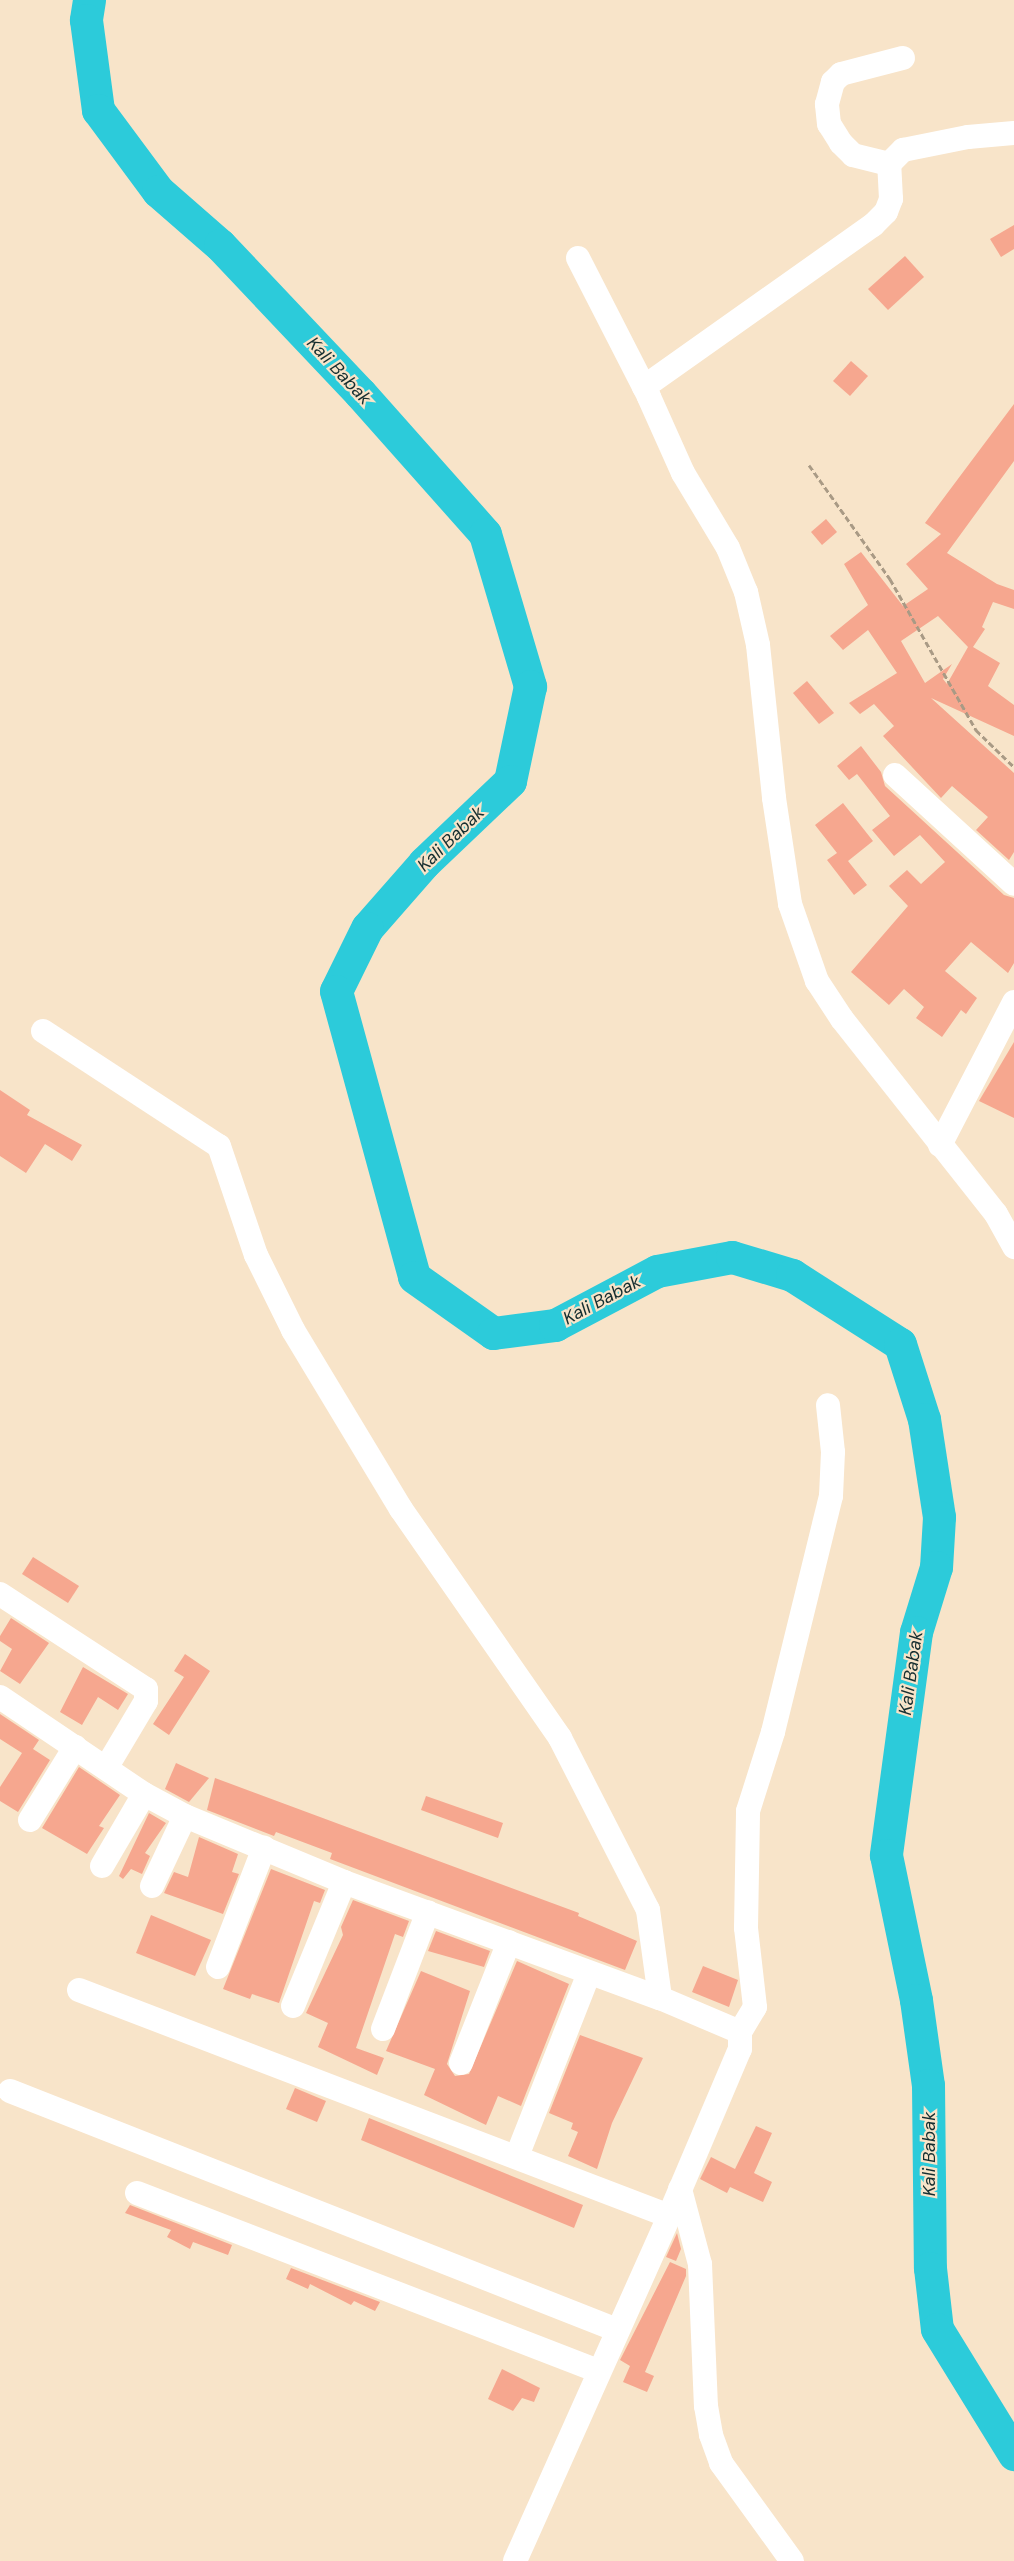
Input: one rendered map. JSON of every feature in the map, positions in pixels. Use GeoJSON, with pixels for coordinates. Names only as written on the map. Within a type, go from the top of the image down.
{"type":"FeatureCollection","features":[{"type":"Feature","properties":{"kind":"street"},"geometry":{"type":"LineString","coordinates":[[889,164],[853,154],[841,143],[829,124],[827,104],[833,82],[841,74],[903,58]]}},
{"type":"Feature","properties":{"kind":"street"},"geometry":{"type":"LineString","coordinates":[[889,164],[910,148],[1014,133]]}},
{"type":"Feature","properties":{"kind":"street"},"geometry":{"type":"LineString","coordinates":[[644,387],[873,225],[886,212],[891,200],[889,164]]}},
{"type":"Feature","properties":{"kind":"street"},"geometry":{"type":"LineString","coordinates":[[578,258],[644,387],[683,473],[728,548],[746,592],[758,645],[774,798],[790,904],[818,981],[842,1019],[996,1214],[1014,1246]]}},
{"type":"Feature","properties":{"kind":"street"},"geometry":{"type":"LineString","coordinates":[[895,774],[1014,884]]}},
{"type":"Feature","properties":{"kind":"street"},"geometry":{"type":"LineString","coordinates":[[940,1145],[1014,1002]]}},
{"type":"Feature","properties":{"kind":"street"},"geometry":{"type":"LineString","coordinates":[[43,1031],[219,1146],[256,1255],[293,1330],[401,1509],[565,1748],[648,1910],[660,1998]]}},
{"type":"Feature","properties":{"kind":"street"},"geometry":{"type":"LineString","coordinates":[[515,2561],[669,2216],[740,2049],[740,2032],[755,2007],[746,1928],[748,1811],[773,1732],[828,1507],[833,1452],[828,1405]]}},
{"type":"Feature","properties":{"kind":"street"},"geometry":{"type":"LineString","coordinates":[[0,1594],[146,1689],[146,1701],[106,1768]]}},
{"type":"Feature","properties":{"kind":"street"},"geometry":{"type":"LineString","coordinates":[[1,1698],[144,1794],[185,1816],[344,1882],[660,1998],[740,2032]]}},
{"type":"Feature","properties":{"kind":"street"},"geometry":{"type":"LineString","coordinates":[[30,1820],[75,1747]]}},
{"type":"Feature","properties":{"kind":"street"},"geometry":{"type":"LineString","coordinates":[[102,1866],[144,1794]]}},
{"type":"Feature","properties":{"kind":"street"},"geometry":{"type":"LineString","coordinates":[[152,1886],[185,1816]]}},
{"type":"Feature","properties":{"kind":"street"},"geometry":{"type":"LineString","coordinates":[[218,1967],[264,1848]]}},
{"type":"Feature","properties":{"kind":"street"},"geometry":{"type":"LineString","coordinates":[[293,2006],[344,1882]]}},
{"type":"Feature","properties":{"kind":"street"},"geometry":{"type":"LineString","coordinates":[[383,2029],[428,1912]]}},
{"type":"Feature","properties":{"kind":"street"},"geometry":{"type":"LineString","coordinates":[[461,2063],[509,1942]]}},
{"type":"Feature","properties":{"kind":"street"},"geometry":{"type":"LineString","coordinates":[[516,2156],[589,1973]]}},
{"type":"Feature","properties":{"kind":"street"},"geometry":{"type":"LineString","coordinates":[[79,1990],[669,2216]]}},
{"type":"Feature","properties":{"kind":"street"},"geometry":{"type":"LineString","coordinates":[[10,2091],[617,2330]]}},
{"type":"Feature","properties":{"kind":"street"},"geometry":{"type":"LineString","coordinates":[[680,2188],[700,2264],[711,2435],[721,2463],[792,2561]]}},
{"type":"Feature","properties":{"kind":"street"},"geometry":{"type":"LineString","coordinates":[[137,2193],[598,2371]]}},
{"type":"Feature","properties":{"kind":"path"},"geometry":{"type":"LineString","coordinates":[[809,465],[890,579],[976,730],[1014,767]]}},
{"type":"Feature","properties":{"kind":"building"},"geometry":{"type":"Polygon","coordinates":[[[1014,225],[1014,249],[1001,257],[990,239],[1014,225]]]}},
{"type":"Feature","properties":{"kind":"building"},"geometry":{"type":"Polygon","coordinates":[[[905,256],[924,277],[888,310],[868,289],[905,256]]]}},
{"type":"Feature","properties":{"kind":"building"},"geometry":{"type":"Polygon","coordinates":[[[851,361],[868,376],[850,396],[833,381],[851,361]]]}},
{"type":"Feature","properties":{"kind":"building"},"geometry":{"type":"Polygon","coordinates":[[[1014,404],[1014,461],[947,553],[997,584],[1014,590],[1014,609],[993,602],[982,627],[985,629],[973,647],[1000,663],[988,686],[1014,705],[1014,736],[931,698],[1014,773],[1014,852],[1009,860],[976,830],[988,817],[952,786],[941,798],[883,736],[894,726],[874,704],[860,714],[849,703],[897,673],[868,630],[843,650],[830,636],[868,605],[844,564],[861,552],[903,606],[928,589],[906,564],[941,534],[925,523],[1014,404]],[[938,616],[901,641],[925,683],[952,664],[943,679],[947,684],[968,647],[938,616]]]}},
{"type":"Feature","properties":{"kind":"building"},"geometry":{"type":"Polygon","coordinates":[[[826,519],[837,532],[822,545],[811,532],[826,519]]]}},
{"type":"Feature","properties":{"kind":"building"},"geometry":{"type":"Polygon","coordinates":[[[807,681],[834,713],[819,724],[793,693],[807,681]]]}},
{"type":"Feature","properties":{"kind":"building"},"geometry":{"type":"Polygon","coordinates":[[[861,746],[881,772],[885,786],[1004,895],[1014,898],[1014,963],[1008,973],[971,942],[945,971],[977,998],[966,1014],[961,1010],[942,1037],[916,1018],[924,1007],[904,989],[889,1005],[851,972],[908,906],[889,886],[907,870],[921,884],[945,862],[920,835],[894,856],[872,830],[890,816],[857,774],[849,780],[837,766],[861,746]]]}},
{"type":"Feature","properties":{"kind":"building"},"geometry":{"type":"Polygon","coordinates":[[[843,803],[873,841],[848,861],[867,885],[854,895],[827,860],[837,853],[815,825],[843,803]]]}},
{"type":"Feature","properties":{"kind":"building"},"geometry":{"type":"Polygon","coordinates":[[[1014,1042],[1014,1118],[979,1101],[1014,1042]]]}},
{"type":"Feature","properties":{"kind":"building"},"geometry":{"type":"Polygon","coordinates":[[[0,1090],[30,1110],[27,1115],[82,1145],[72,1161],[45,1144],[26,1173],[0,1156],[0,1090]]]}},
{"type":"Feature","properties":{"kind":"building"},"geometry":{"type":"Polygon","coordinates":[[[33,1557],[79,1586],[68,1603],[22,1574],[33,1557]]]}},
{"type":"Feature","properties":{"kind":"building"},"geometry":{"type":"Polygon","coordinates":[[[11,1618],[49,1643],[20,1684],[0,1671],[12,1649],[0,1641],[0,1636],[11,1618]]]}},
{"type":"Feature","properties":{"kind":"building"},"geometry":{"type":"Polygon","coordinates":[[[185,1654],[210,1671],[169,1735],[153,1724],[184,1677],[174,1671],[185,1654]]]}},
{"type":"Feature","properties":{"kind":"building"},"geometry":{"type":"Polygon","coordinates":[[[83,1667],[128,1694],[118,1710],[98,1697],[82,1725],[60,1712],[83,1667]]]}},
{"type":"Feature","properties":{"kind":"building"},"geometry":{"type":"Polygon","coordinates":[[[0,1714],[39,1740],[33,1749],[50,1760],[18,1812],[0,1801],[0,1787],[22,1753],[0,1739],[0,1714]]]}},
{"type":"Feature","properties":{"kind":"building"},"geometry":{"type":"Polygon","coordinates":[[[176,1763],[209,1778],[189,1802],[165,1789],[176,1763]]]}},
{"type":"Feature","properties":{"kind":"building"},"geometry":{"type":"Polygon","coordinates":[[[79,1767],[120,1795],[99,1826],[104,1828],[87,1854],[42,1828],[79,1767]]]}},
{"type":"Feature","properties":{"kind":"building"},"geometry":{"type":"Polygon","coordinates":[[[215,1778],[579,1913],[578,1916],[637,1941],[625,1970],[330,1859],[332,1853],[276,1832],[274,1836],[207,1810],[215,1778]]]}},
{"type":"Feature","properties":{"kind":"building"},"geometry":{"type":"Polygon","coordinates":[[[426,1796],[503,1823],[498,1838],[421,1810],[426,1796]]]}},
{"type":"Feature","properties":{"kind":"building"},"geometry":{"type":"Polygon","coordinates":[[[149,1813],[166,1823],[145,1853],[150,1856],[142,1874],[131,1869],[123,1879],[119,1876],[149,1813]]]}},
{"type":"Feature","properties":{"kind":"building"},"geometry":{"type":"Polygon","coordinates":[[[199,1837],[238,1854],[232,1872],[239,1874],[223,1914],[164,1893],[174,1872],[188,1877],[199,1837]]]}},
{"type":"Feature","properties":{"kind":"building"},"geometry":{"type":"Polygon","coordinates":[[[271,1869],[325,1890],[320,1903],[314,1901],[279,2003],[252,1994],[250,1999],[223,1989],[271,1869]]]}},
{"type":"Feature","properties":{"kind":"building"},"geometry":{"type":"Polygon","coordinates":[[[353,1900],[409,1921],[403,1937],[395,1934],[356,2048],[384,2058],[377,2075],[318,2047],[328,2023],[306,2013],[343,1935],[341,1927],[353,1900]]]}},
{"type":"Feature","properties":{"kind":"building"},"geometry":{"type":"Polygon","coordinates":[[[151,1915],[211,1940],[195,1976],[136,1953],[151,1915]]]}},
{"type":"Feature","properties":{"kind":"building"},"geometry":{"type":"Polygon","coordinates":[[[436,1931],[490,1951],[484,1967],[428,1951],[436,1931]]]}},
{"type":"Feature","properties":{"kind":"building"},"geometry":{"type":"Polygon","coordinates":[[[517,1961],[569,1984],[521,2106],[498,2096],[486,2125],[424,2095],[435,2069],[386,2051],[421,1971],[470,1991],[447,2064],[455,2076],[469,2074],[517,1961]]]}},
{"type":"Feature","properties":{"kind":"building"},"geometry":{"type":"Polygon","coordinates":[[[703,1966],[738,1980],[729,2007],[692,1992],[703,1966]]]}},
{"type":"Feature","properties":{"kind":"building"},"geometry":{"type":"Polygon","coordinates":[[[580,2035],[643,2058],[612,2123],[597,2169],[568,2156],[578,2132],[571,2129],[573,2123],[549,2113],[580,2035]]]}},
{"type":"Feature","properties":{"kind":"building"},"geometry":{"type":"Polygon","coordinates":[[[295,2088],[326,2101],[317,2122],[286,2109],[295,2088]]]}},
{"type":"Feature","properties":{"kind":"building"},"geometry":{"type":"Polygon","coordinates":[[[369,2118],[583,2205],[574,2228],[361,2140],[369,2118]]]}},
{"type":"Feature","properties":{"kind":"building"},"geometry":{"type":"Polygon","coordinates":[[[756,2126],[772,2133],[754,2173],[772,2182],[763,2202],[730,2187],[727,2193],[700,2179],[711,2157],[735,2169],[756,2126]]]}},
{"type":"Feature","properties":{"kind":"building"},"geometry":{"type":"Polygon","coordinates":[[[130,2205],[232,2245],[228,2255],[193,2242],[190,2249],[167,2237],[171,2230],[125,2213],[130,2205]]]}},
{"type":"Feature","properties":{"kind":"building"},"geometry":{"type":"Polygon","coordinates":[[[677,2233],[681,2249],[676,2261],[666,2257],[677,2233]]]}},
{"type":"Feature","properties":{"kind":"building"},"geometry":{"type":"Polygon","coordinates":[[[670,2262],[686,2269],[686,2276],[645,2372],[654,2376],[647,2392],[623,2382],[630,2366],[620,2360],[670,2262]]]}},
{"type":"Feature","properties":{"kind":"building"},"geometry":{"type":"Polygon","coordinates":[[[291,2268],[380,2302],[375,2311],[354,2301],[351,2305],[310,2284],[308,2289],[286,2279],[291,2268]]]}},
{"type":"Feature","properties":{"kind":"building"},"geometry":{"type":"Polygon","coordinates":[[[502,2369],[540,2388],[534,2402],[522,2398],[513,2411],[488,2399],[502,2369]]]}},
{"type":"Feature","properties":{"kind":"waterway","name":"Kali Babak"},"geometry":{"type":"LineString","coordinates":[[89,0],[86,20],[98,110],[158,191],[220,245],[360,393],[485,534],[530,686],[510,781],[424,863],[367,928],[336,991],[414,1277],[493,1333],[555,1325],[657,1271],[732,1257],[792,1275],[900,1344],[924,1419],[939,1517],[936,1567],[916,1632],[886,1855],[916,2000],[928,2085],[930,2268],[937,2329],[1014,2454]]}}]}
